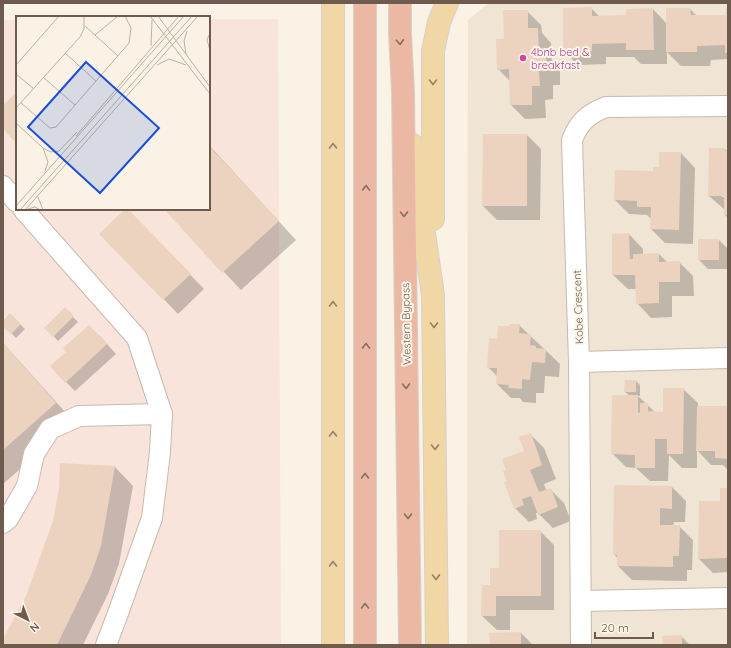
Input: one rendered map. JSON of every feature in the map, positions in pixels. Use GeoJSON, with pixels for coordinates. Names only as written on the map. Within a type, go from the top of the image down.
{"type":"FeatureCollection","features":[{"type":"Feature","properties":{"kind":"highway"},"geometry":{"type":"LineString","coordinates":[[365,3],[365,645]]}},
{"type":"Feature","properties":{"kind":"highway","name":"Western Bypass"},"geometry":{"type":"LineString","coordinates":[[400,3],[403,92],[410,645]]}},
{"type":"Feature","properties":{"kind":"main road"},"geometry":{"type":"LineString","coordinates":[[332,3],[333,645]]}},
{"type":"Feature","properties":{"kind":"main road"},"geometry":{"type":"LineString","coordinates":[[437,645],[433,295],[433,51],[439,22],[447,3]]}},
{"type":"Feature","properties":{"kind":"main road"},"geometry":{"type":"LineString","coordinates":[[403,92],[433,295]]}},
{"type":"Feature","properties":{"kind":"street","name":"Kobe Crescent"},"geometry":{"type":"LineString","coordinates":[[582,645],[579,362],[572,140],[576,128],[595,111],[606,107],[728,106]]}},
{"type":"Feature","properties":{"kind":"street"},"geometry":{"type":"LineString","coordinates":[[3,186],[16,201]]}},
{"type":"Feature","properties":{"kind":"street"},"geometry":{"type":"LineString","coordinates":[[24,210],[137,338],[162,414],[160,452],[152,518],[106,645]]}},
{"type":"Feature","properties":{"kind":"street"},"geometry":{"type":"LineString","coordinates":[[579,362],[728,358]]}},
{"type":"Feature","properties":{"kind":"street"},"geometry":{"type":"LineString","coordinates":[[3,523],[8,519],[27,486],[34,454],[50,429],[79,416],[162,414]]}},
{"type":"Feature","properties":{"kind":"street"},"geometry":{"type":"LineString","coordinates":[[582,601],[728,598]]}},
{"type":"Feature","properties":{"kind":"shaded area"},"geometry":{"type":"Polygon","coordinates":[[[489,3],[728,3],[728,645],[467,645],[468,20],[489,3]]]}},
{"type":"Feature","properties":{"kind":"shaded area"},"geometry":{"type":"Polygon","coordinates":[[[210,19],[278,19],[281,645],[3,645],[3,20],[16,20],[16,210],[210,210],[210,19]]]}},
{"type":"Feature","properties":{"kind":"building"},"geometry":{"type":"Polygon","coordinates":[[[592,7],[592,16],[626,15],[626,9],[653,8],[654,50],[626,50],[626,43],[592,44],[592,51],[563,51],[563,8],[592,7]]]}},
{"type":"Feature","properties":{"kind":"building"},"geometry":{"type":"Polygon","coordinates":[[[666,8],[690,8],[691,15],[726,15],[726,8],[728,8],[728,53],[725,53],[725,45],[697,46],[697,52],[666,52],[666,8]]]}},
{"type":"Feature","properties":{"kind":"building"},"geometry":{"type":"Polygon","coordinates":[[[503,10],[528,10],[528,28],[538,28],[539,56],[546,56],[547,71],[539,71],[540,86],[532,86],[532,105],[510,105],[509,69],[497,70],[496,39],[504,39],[503,10]]]}},
{"type":"Feature","properties":{"kind":"building"},"geometry":{"type":"Polygon","coordinates":[[[16,93],[16,143],[3,129],[3,105],[16,93]]]}},
{"type":"Feature","properties":{"kind":"building"},"geometry":{"type":"Polygon","coordinates":[[[483,134],[527,134],[527,206],[482,206],[483,134]]]}},
{"type":"Feature","properties":{"kind":"building"},"geometry":{"type":"Polygon","coordinates":[[[210,147],[279,221],[222,273],[165,210],[210,210],[210,147]]]}},
{"type":"Feature","properties":{"kind":"building"},"geometry":{"type":"Polygon","coordinates":[[[709,148],[725,148],[725,151],[728,151],[728,215],[724,215],[724,196],[708,196],[709,148]]]}},
{"type":"Feature","properties":{"kind":"building"},"geometry":{"type":"Polygon","coordinates":[[[659,152],[681,152],[679,230],[650,229],[651,207],[637,207],[637,201],[614,200],[615,170],[653,171],[653,167],[659,167],[659,152]]]}},
{"type":"Feature","properties":{"kind":"building"},"geometry":{"type":"Polygon","coordinates":[[[124,210],[129,210],[191,274],[163,300],[99,234],[124,210]]]}},
{"type":"Feature","properties":{"kind":"building"},"geometry":{"type":"Polygon","coordinates":[[[629,233],[630,259],[633,259],[633,254],[659,253],[659,262],[680,261],[680,282],[659,282],[659,303],[636,304],[635,275],[612,275],[612,234],[629,233]]]}},
{"type":"Feature","properties":{"kind":"building"},"geometry":{"type":"Polygon","coordinates":[[[698,239],[719,239],[719,260],[698,260],[698,239]]]}},
{"type":"Feature","properties":{"kind":"building"},"geometry":{"type":"Polygon","coordinates":[[[65,307],[74,316],[53,337],[44,328],[65,307]]]}},
{"type":"Feature","properties":{"kind":"building"},"geometry":{"type":"Polygon","coordinates":[[[10,313],[21,324],[11,334],[3,327],[3,321],[10,313]]]}},
{"type":"Feature","properties":{"kind":"building"},"geometry":{"type":"Polygon","coordinates":[[[509,324],[520,324],[519,333],[531,334],[530,345],[536,346],[536,348],[546,349],[545,363],[532,362],[530,380],[522,379],[522,389],[508,388],[509,385],[496,384],[497,368],[487,368],[489,338],[497,339],[498,326],[509,326],[509,324]]]}},
{"type":"Feature","properties":{"kind":"building"},"geometry":{"type":"Polygon","coordinates":[[[89,325],[107,344],[65,383],[50,366],[66,352],[63,348],[89,325]]]}},
{"type":"Feature","properties":{"kind":"building"},"geometry":{"type":"Polygon","coordinates":[[[3,343],[56,403],[3,450],[3,343]]]}},
{"type":"Feature","properties":{"kind":"building"},"geometry":{"type":"Polygon","coordinates":[[[625,380],[636,380],[636,392],[624,392],[625,380]]]}},
{"type":"Feature","properties":{"kind":"building"},"geometry":{"type":"Polygon","coordinates":[[[663,388],[684,388],[683,454],[667,454],[667,439],[655,439],[655,468],[635,468],[635,455],[611,454],[612,395],[638,395],[638,412],[640,413],[640,403],[648,403],[648,411],[663,412],[663,388]]]}},
{"type":"Feature","properties":{"kind":"building"},"geometry":{"type":"Polygon","coordinates":[[[697,406],[728,406],[728,459],[715,458],[715,451],[696,451],[697,406]]]}},
{"type":"Feature","properties":{"kind":"building"},"geometry":{"type":"Polygon","coordinates":[[[531,433],[542,465],[530,470],[539,492],[551,488],[558,507],[538,515],[531,496],[522,499],[524,505],[514,509],[504,482],[507,482],[503,471],[506,470],[502,459],[524,451],[519,437],[531,433]]]}},
{"type":"Feature","properties":{"kind":"building"},"geometry":{"type":"Polygon","coordinates":[[[60,463],[115,466],[101,546],[91,575],[57,645],[3,645],[3,639],[26,596],[53,521],[59,489],[60,463]]]}},
{"type":"Feature","properties":{"kind":"building"},"geometry":{"type":"Polygon","coordinates":[[[614,485],[672,486],[672,509],[660,508],[660,525],[680,525],[679,556],[673,556],[673,567],[617,566],[617,555],[613,555],[614,485]]]}},
{"type":"Feature","properties":{"kind":"building"},"geometry":{"type":"Polygon","coordinates":[[[720,488],[728,488],[728,558],[698,559],[699,501],[720,501],[720,488]]]}},
{"type":"Feature","properties":{"kind":"building"},"geometry":{"type":"Polygon","coordinates":[[[499,530],[541,530],[541,596],[496,596],[496,616],[481,616],[482,585],[490,585],[490,568],[499,568],[499,530]]]}},
{"type":"Feature","properties":{"kind":"building"},"geometry":{"type":"Polygon","coordinates":[[[521,632],[521,645],[490,645],[489,633],[521,632]]]}},
{"type":"Feature","properties":{"kind":"building"},"geometry":{"type":"Polygon","coordinates":[[[682,635],[682,645],[663,645],[662,636],[682,635]]]}},
{"type":"Feature","properties":{"kind":"place","name":"4bnb bed & breakfast"},"geometry":{"type":"Point","coordinates":[523,58]}}]}
